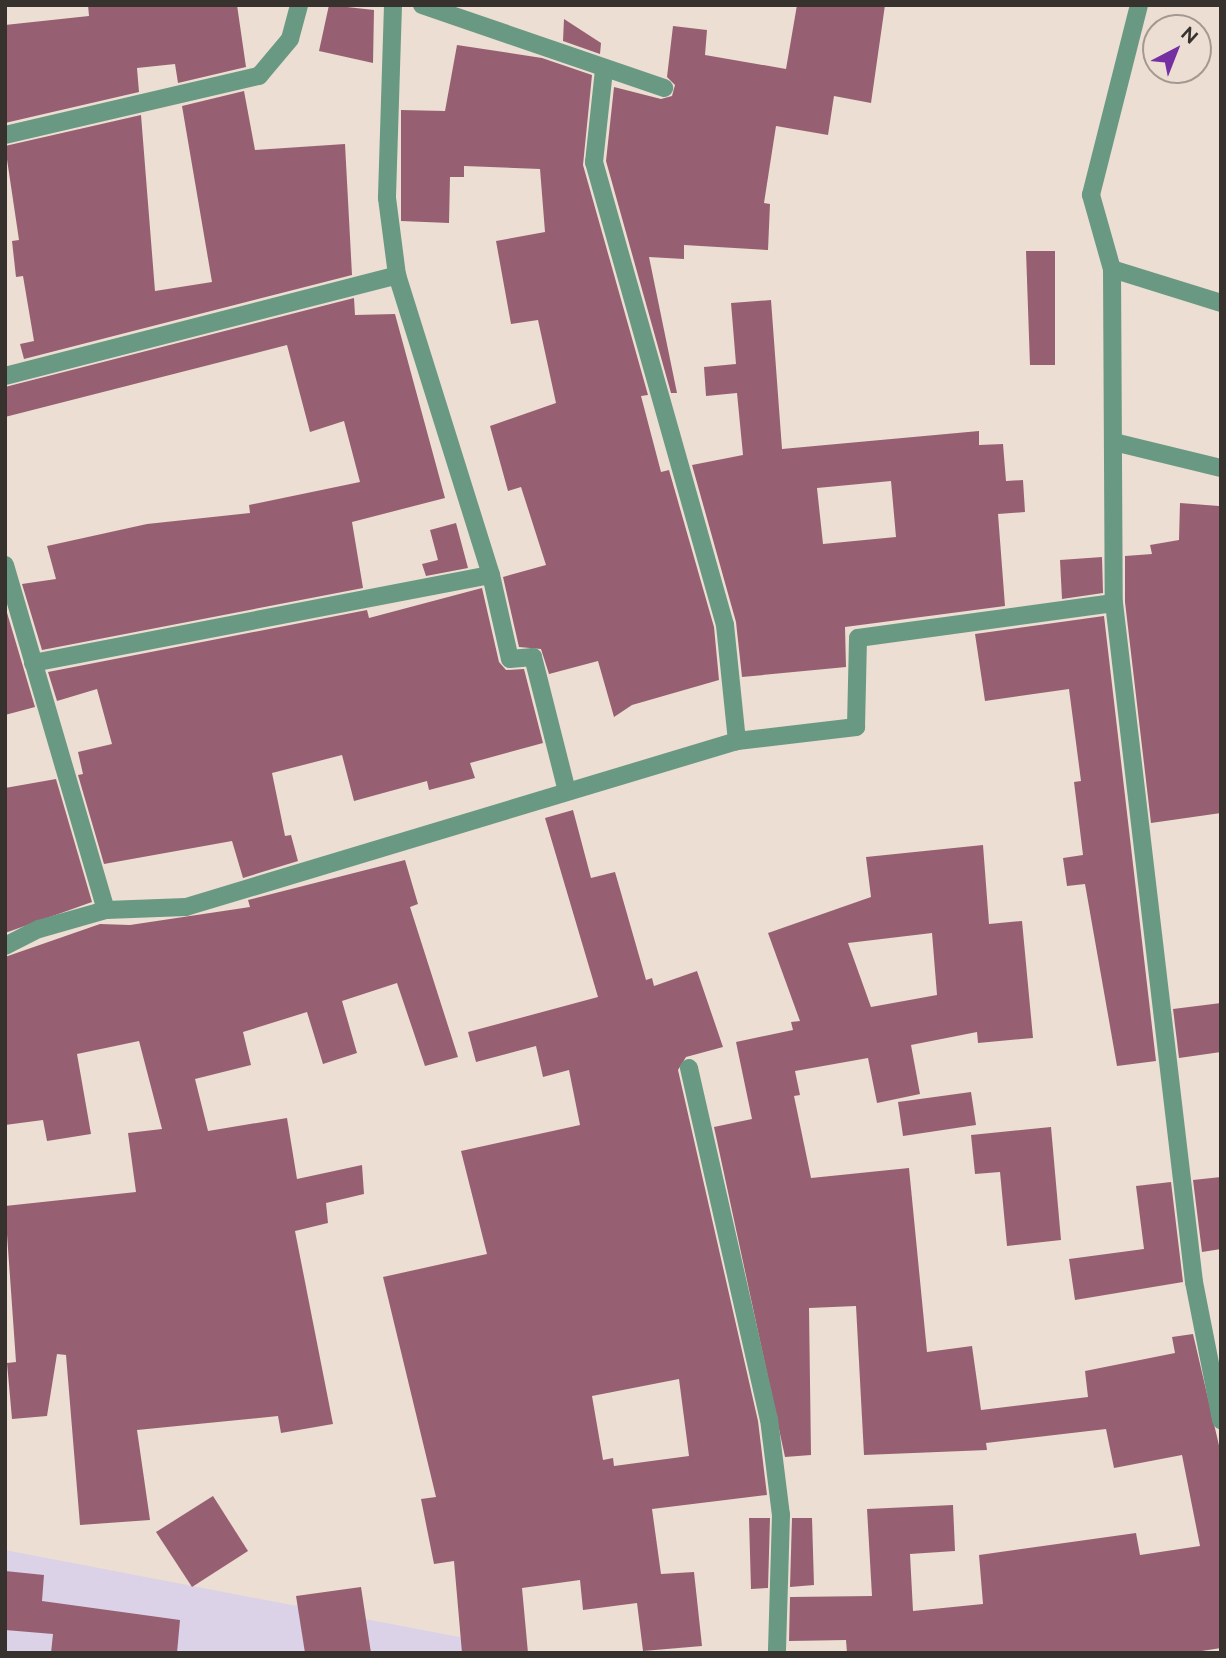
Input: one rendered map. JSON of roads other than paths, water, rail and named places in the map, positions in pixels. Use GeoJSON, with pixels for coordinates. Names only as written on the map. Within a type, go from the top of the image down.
{"type":"FeatureCollection","features":[{"type":"Feature","properties":{"kind":"street"},"geometry":{"type":"LineString","coordinates":[[5,135],[259,76],[290,39],[299,5]]}},
{"type":"Feature","properties":{"kind":"street"},"geometry":{"type":"LineString","coordinates":[[393,5],[387,198],[397,275],[491,575],[510,659],[533,657],[567,791]]}},
{"type":"Feature","properties":{"kind":"street"},"geometry":{"type":"LineString","coordinates":[[422,5],[604,70],[664,88]]}},
{"type":"Feature","properties":{"kind":"street"},"geometry":{"type":"LineString","coordinates":[[1139,5],[1091,195],[1112,269],[1109,358],[1114,442],[1114,603],[1194,1282],[1221,1420]]}},
{"type":"Feature","properties":{"kind":"street"},"geometry":{"type":"LineString","coordinates":[[604,70],[594,162],[725,625],[737,741]]}},
{"type":"Feature","properties":{"kind":"street"},"geometry":{"type":"LineString","coordinates":[[1112,269],[1221,303]]}},
{"type":"Feature","properties":{"kind":"street"},"geometry":{"type":"LineString","coordinates":[[5,376],[397,275]]}},
{"type":"Feature","properties":{"kind":"street"},"geometry":{"type":"LineString","coordinates":[[1114,442],[1221,468]]}},
{"type":"Feature","properties":{"kind":"street"},"geometry":{"type":"LineString","coordinates":[[5,565],[106,910]]}},
{"type":"Feature","properties":{"kind":"street"},"geometry":{"type":"LineString","coordinates":[[33,663],[491,575]]}},
{"type":"Feature","properties":{"kind":"street"},"geometry":{"type":"LineString","coordinates":[[5,946],[39,929],[106,910],[186,907],[737,741],[856,727],[858,638],[1114,603]]}},
{"type":"Feature","properties":{"kind":"street"},"geometry":{"type":"LineString","coordinates":[[689,1068],[769,1419],[781,1515],[777,1653]]}}]}
